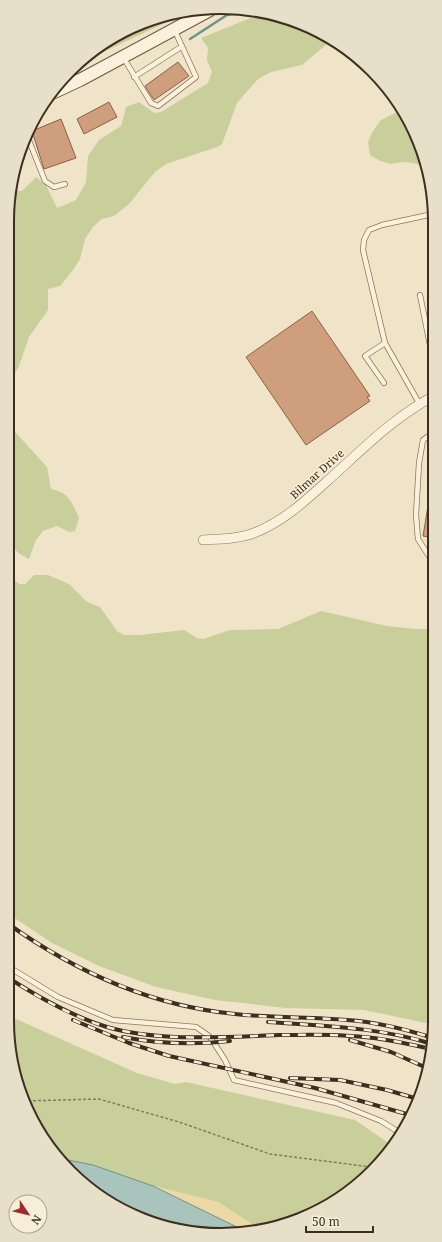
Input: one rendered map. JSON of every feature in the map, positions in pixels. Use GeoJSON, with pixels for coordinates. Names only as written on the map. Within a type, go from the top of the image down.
{"type":"FeatureCollection","features":[{"type":"Feature","properties":{"kind":"main road"},"geometry":{"type":"LineString","coordinates":[[62,88],[201,15]]}},
{"type":"Feature","properties":{"kind":"street","name":"Bilmar Drive"},"geometry":{"type":"LineString","coordinates":[[203,540],[224,539],[252,533],[276,522],[306,501],[387,427],[428,399]]}},
{"type":"Feature","properties":{"kind":"lane"},"geometry":{"type":"LineString","coordinates":[[123,57],[151,104],[158,106],[196,77],[174,29]]}},
{"type":"Feature","properties":{"kind":"lane"},"geometry":{"type":"LineString","coordinates":[[134,77],[181,46]]}},
{"type":"Feature","properties":{"kind":"lane"},"geometry":{"type":"LineString","coordinates":[[30,143],[45,181],[54,187],[65,184]]}},
{"type":"Feature","properties":{"kind":"lane"},"geometry":{"type":"LineString","coordinates":[[419,404],[384,343],[363,250],[364,240],[369,230],[382,225],[428,215]]}},
{"type":"Feature","properties":{"kind":"lane"},"geometry":{"type":"LineString","coordinates":[[420,295],[428,336]]}},
{"type":"Feature","properties":{"kind":"lane"},"geometry":{"type":"LineString","coordinates":[[384,343],[365,356],[384,383]]}},
{"type":"Feature","properties":{"kind":"lane"},"geometry":{"type":"LineString","coordinates":[[428,436],[423,440],[418,463],[416,515],[418,539],[428,555]]}},
{"type":"Feature","properties":{"kind":"lane"},"geometry":{"type":"LineString","coordinates":[[14,970],[58,997],[113,1020],[196,1027],[209,1036],[225,1060],[234,1080],[336,1103],[381,1121],[396,1130]]}},
{"type":"Feature","properties":{"kind":"path"},"geometry":{"type":"LineString","coordinates":[[30,1101],[99,1098],[179,1122],[270,1154],[368,1166]]}},
{"type":"Feature","properties":{"kind":"green space"},"geometry":{"type":"Polygon","coordinates":[[[255,17],[288,25],[313,35],[327,44],[302,65],[271,72],[258,79],[237,103],[222,144],[166,164],[155,172],[129,204],[114,216],[102,219],[93,227],[85,239],[80,259],[73,270],[60,286],[48,289],[48,310],[29,337],[19,366],[14,375],[14,207],[17,191],[22,191],[36,177],[46,185],[57,208],[76,200],[86,182],[88,156],[99,140],[121,126],[126,107],[139,102],[154,113],[161,112],[208,83],[212,72],[207,60],[208,48],[201,38],[255,17]]]}},
{"type":"Feature","properties":{"kind":"green space"},"geometry":{"type":"Polygon","coordinates":[[[171,20],[100,54],[129,35],[171,20]]]}},
{"type":"Feature","properties":{"kind":"green space"},"geometry":{"type":"Polygon","coordinates":[[[397,112],[407,129],[421,166],[414,163],[403,162],[391,164],[380,161],[370,155],[368,142],[373,131],[381,120],[397,112]]]}},
{"type":"Feature","properties":{"kind":"green space"},"geometry":{"type":"Polygon","coordinates":[[[14,431],[47,467],[51,489],[57,490],[69,499],[79,518],[75,531],[69,532],[57,526],[43,531],[36,540],[29,559],[18,553],[14,548],[14,431]]]}},
{"type":"Feature","properties":{"kind":"green space"},"geometry":{"type":"Polygon","coordinates":[[[34,575],[48,575],[69,584],[87,602],[100,607],[118,632],[124,635],[140,635],[184,630],[197,638],[203,639],[230,630],[278,629],[321,611],[387,626],[428,629],[428,1024],[364,1010],[286,1008],[215,1000],[156,987],[99,966],[52,943],[14,918],[14,580],[19,584],[25,584],[34,575]]]}},
{"type":"Feature","properties":{"kind":"green space"},"geometry":{"type":"Polygon","coordinates":[[[14,1018],[137,1073],[175,1084],[186,1082],[355,1120],[388,1143],[377,1157],[357,1177],[336,1193],[313,1207],[288,1217],[253,1225],[218,1202],[153,1186],[93,1165],[68,1160],[49,1136],[35,1113],[21,1075],[14,1035],[14,1018]]]}},
{"type":"Feature","properties":{"kind":"sand"},"geometry":{"type":"Polygon","coordinates":[[[153,1186],[218,1202],[253,1225],[238,1228],[153,1186]]]}},
{"type":"Feature","properties":{"kind":"water"},"geometry":{"type":"Polygon","coordinates":[[[68,1160],[93,1165],[153,1186],[238,1228],[207,1228],[181,1224],[154,1217],[129,1207],[106,1193],[85,1177],[68,1160]]]}},
{"type":"Feature","properties":{"kind":"building"},"geometry":{"type":"Polygon","coordinates":[[[178,62],[189,76],[154,100],[145,86],[178,62]]]}},
{"type":"Feature","properties":{"kind":"building"},"geometry":{"type":"Polygon","coordinates":[[[109,102],[117,117],[84,134],[77,119],[109,102]]]}},
{"type":"Feature","properties":{"kind":"building"},"geometry":{"type":"Polygon","coordinates":[[[61,119],[76,158],[44,169],[33,134],[35,130],[61,119]]]}},
{"type":"Feature","properties":{"kind":"building"},"geometry":{"type":"Polygon","coordinates":[[[312,311],[370,396],[367,397],[370,401],[306,445],[246,357],[312,311]]]}},
{"type":"Feature","properties":{"kind":"building"},"geometry":{"type":"Polygon","coordinates":[[[428,506],[428,537],[423,536],[428,506]]]}},
{"type":"Feature","properties":{"kind":"waterway"},"geometry":{"type":"LineString","coordinates":[[190,39],[227,15],[231,14]]}},
{"type":"Feature","properties":{"kind":"railway"},"geometry":{"type":"LineString","coordinates":[[14,928],[59,956],[87,971],[115,984],[174,1003],[204,1010],[235,1014],[369,1022],[428,1037]]}},
{"type":"Feature","properties":{"kind":"railway"},"geometry":{"type":"LineString","coordinates":[[14,981],[68,1012],[94,1023],[127,1032],[170,1037],[342,1035],[381,1039],[426,1048]]}},
{"type":"Feature","properties":{"kind":"railway"},"geometry":{"type":"LineString","coordinates":[[73,1020],[129,1043],[169,1056],[315,1088],[406,1114]]}},
{"type":"Feature","properties":{"kind":"railway"},"geometry":{"type":"LineString","coordinates":[[268,1022],[351,1028],[392,1034],[427,1042]]}},
{"type":"Feature","properties":{"kind":"railway"},"geometry":{"type":"LineString","coordinates":[[123,1037],[176,1043],[230,1041]]}},
{"type":"Feature","properties":{"kind":"railway"},"geometry":{"type":"LineString","coordinates":[[350,1040],[391,1052],[423,1066]]}},
{"type":"Feature","properties":{"kind":"railway"},"geometry":{"type":"LineString","coordinates":[[290,1078],[340,1080],[387,1090],[413,1098]]}}]}
